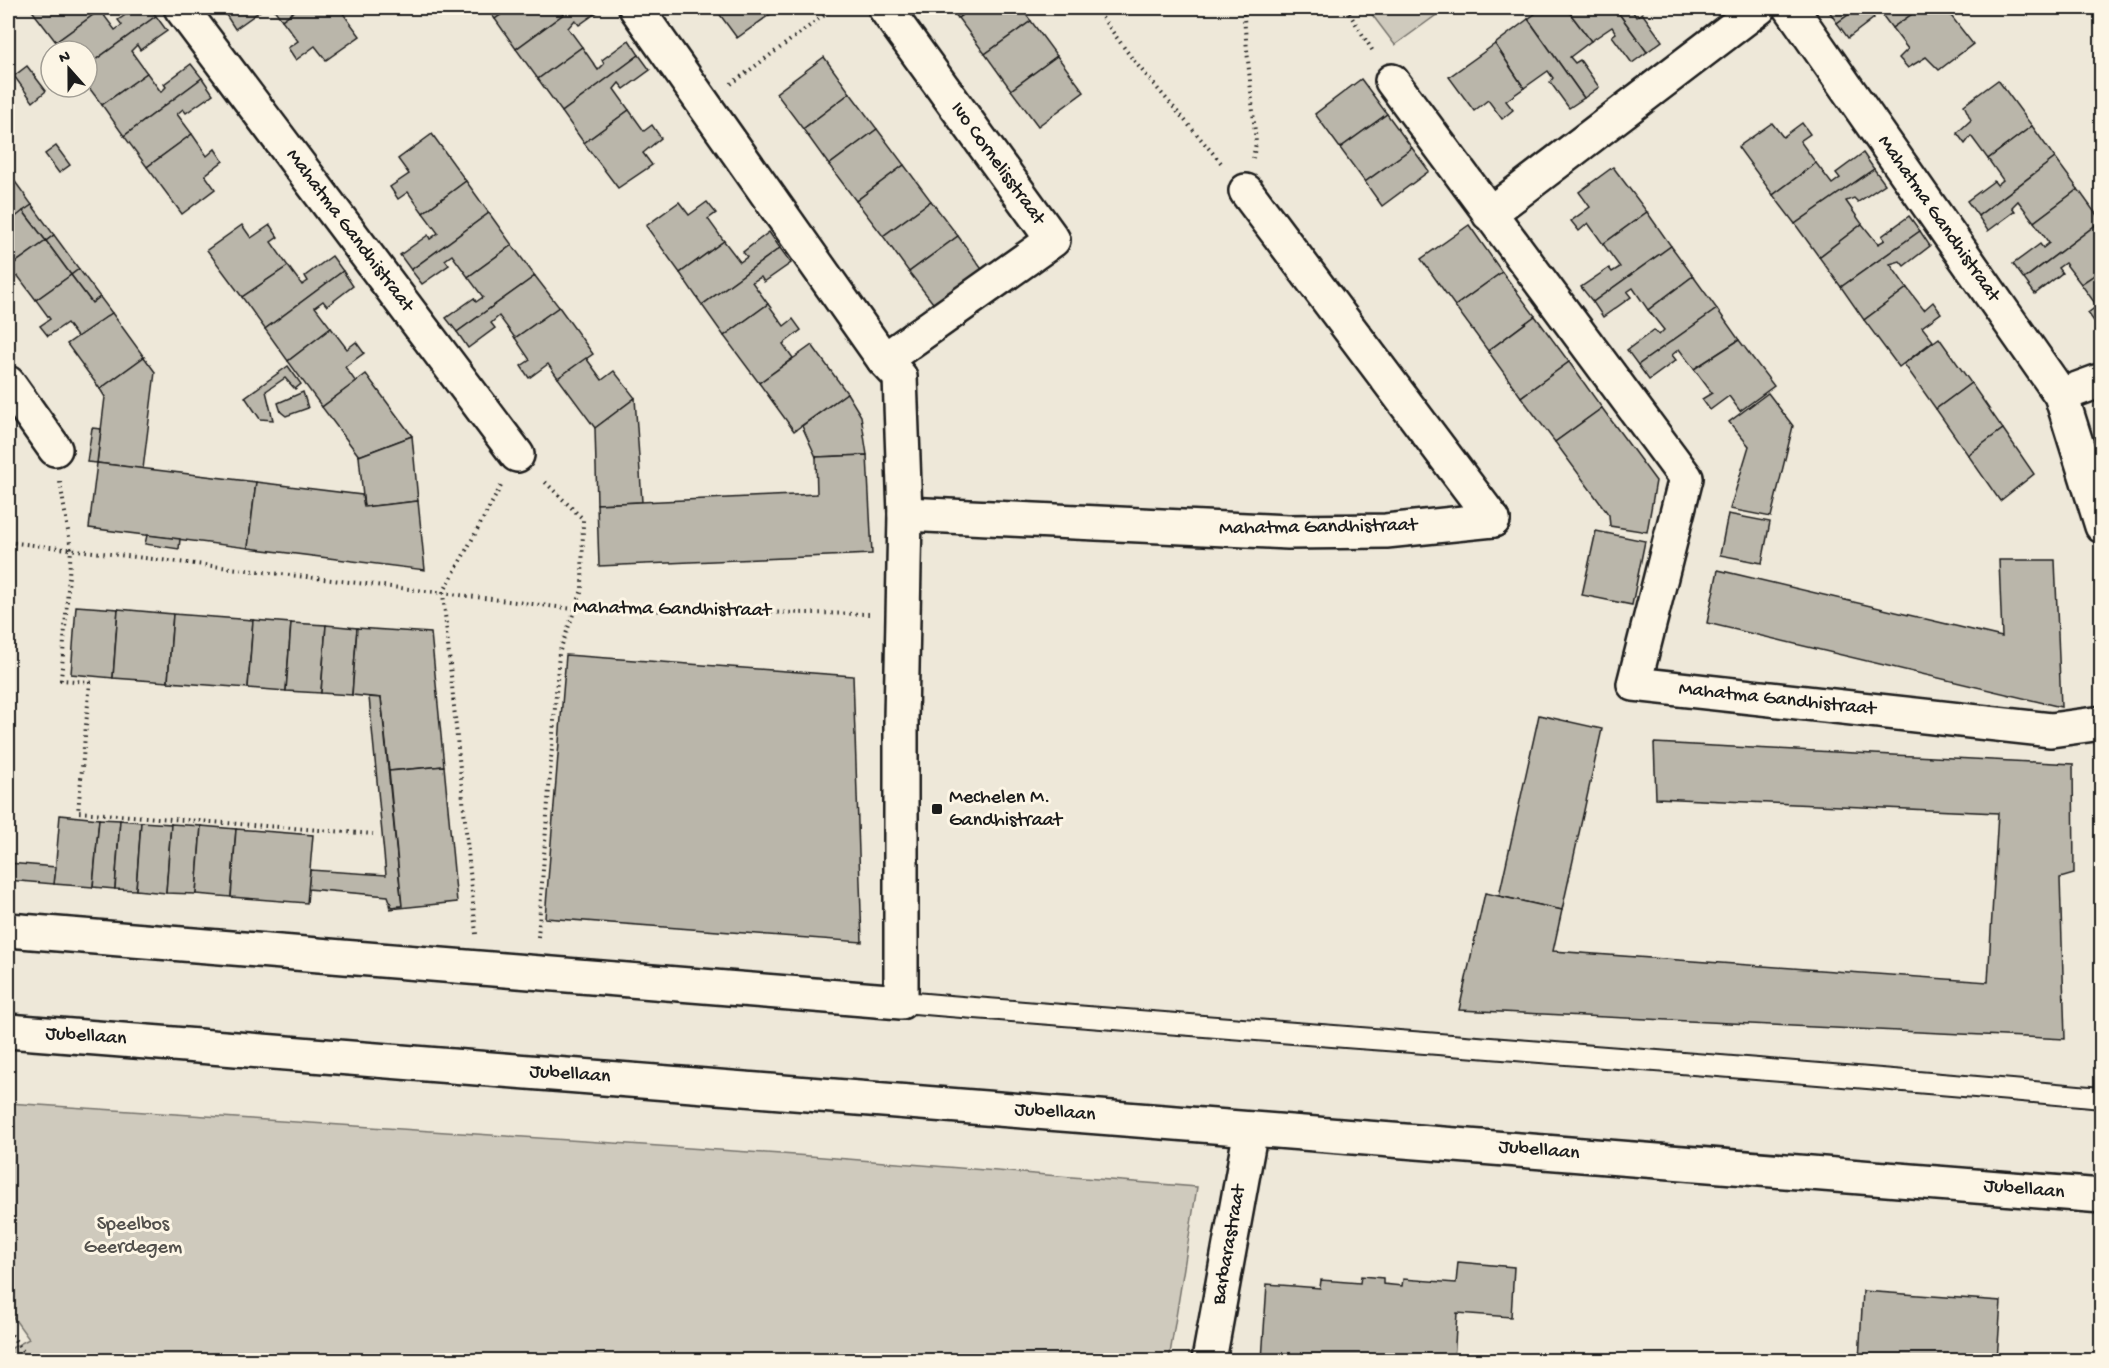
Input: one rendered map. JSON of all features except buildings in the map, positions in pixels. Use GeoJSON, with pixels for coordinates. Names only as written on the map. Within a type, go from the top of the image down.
{"type":"FeatureCollection","features":[{"type":"Feature","properties":{"kind":"street","name":"Mahatma Gandhistraat"},"geometry":{"type":"LineString","coordinates":[[181,8],[517,455]]}},
{"type":"Feature","properties":{"kind":"street"},"geometry":{"type":"LineString","coordinates":[[8,930],[901,1002],[902,614],[905,514],[900,377],[885,360],[636,8]]}},
{"type":"Feature","properties":{"kind":"street","name":"Ivo Cornelisstraat"},"geometry":{"type":"LineString","coordinates":[[885,8],[1053,240],[885,360]]}},
{"type":"Feature","properties":{"kind":"street"},"geometry":{"type":"LineString","coordinates":[[1489,214],[1759,8]]}},
{"type":"Feature","properties":{"kind":"street","name":"Mahatma Gandhistraat"},"geometry":{"type":"LineString","coordinates":[[1791,8],[2061,395],[2102,526]]}},
{"type":"Feature","properties":{"kind":"street","name":"Mahatma Gandhistraat"},"geometry":{"type":"LineString","coordinates":[[1392,81],[1686,478],[1634,684],[2051,730],[2102,723]]}},
{"type":"Feature","properties":{"kind":"street","name":"Mahatma Gandhistraat"},"geometry":{"type":"LineString","coordinates":[[905,514],[1288,532],[1386,531],[1493,520],[1246,191]]}},
{"type":"Feature","properties":{"kind":"street"},"geometry":{"type":"LineString","coordinates":[[2061,395],[2102,380]]}},
{"type":"Feature","properties":{"kind":"street"},"geometry":{"type":"LineString","coordinates":[[8,383],[55,449]]}},
{"type":"Feature","properties":{"kind":"street","name":"Jubellaan"},"geometry":{"type":"LineString","coordinates":[[8,1031],[2102,1196]]}},
{"type":"Feature","properties":{"kind":"street","name":"Barbarastraat"},"geometry":{"type":"LineString","coordinates":[[1209,1360],[1251,1129]]}},
{"type":"Feature","properties":{"kind":"lane"},"geometry":{"type":"LineString","coordinates":[[901,1002],[1189,1027],[1866,1077],[2102,1098]]}},
{"type":"Feature","properties":{"kind":"path"},"geometry":{"type":"LineString","coordinates":[[705,104],[834,8]]}},
{"type":"Feature","properties":{"kind":"path"},"geometry":{"type":"LineString","coordinates":[[1095,8],[1134,61],[1246,191]]}},
{"type":"Feature","properties":{"kind":"path"},"geometry":{"type":"LineString","coordinates":[[1243,8],[1256,142],[1246,191]]}},
{"type":"Feature","properties":{"kind":"path"},"geometry":{"type":"LineString","coordinates":[[1346,8],[1392,81]]}},
{"type":"Feature","properties":{"kind":"path"},"geometry":{"type":"LineString","coordinates":[[55,449],[71,549],[61,680],[90,681],[78,812],[373,834]]}},
{"type":"Feature","properties":{"kind":"path"},"geometry":{"type":"LineString","coordinates":[[482,970],[476,932],[443,593],[517,455],[583,519],[582,590],[573,609],[559,653],[535,972]]}},
{"type":"Feature","properties":{"kind":"path","name":"Mahatma Gandhistraat"},"geometry":{"type":"LineString","coordinates":[[8,542],[573,609],[902,614]]}},
{"type":"Feature","properties":{"kind":"path"},"geometry":{"type":"LineString","coordinates":[[8,1330],[29,1360]]}},
{"type":"Feature","properties":{"kind":"path"},"geometry":{"type":"LineString","coordinates":[[15,1360],[23,1352]]}},
{"type":"Feature","properties":{"kind":"green space"},"geometry":{"type":"Polygon","coordinates":[[[1367,8],[1446,8],[1395,45],[1367,8]]]}},
{"type":"Feature","properties":{"kind":"green space","name":"Speelbos Geerdegem"},"geometry":{"type":"Polygon","coordinates":[[[8,1103],[810,1156],[1197,1187],[1169,1360],[8,1360],[8,1350],[29,1339],[8,1310],[8,1103]]]}},
{"type":"Feature","properties":{"kind":"place","name":"Mechelen M. Gandhistraat"},"geometry":{"type":"Point","coordinates":[937,809]}}]}
